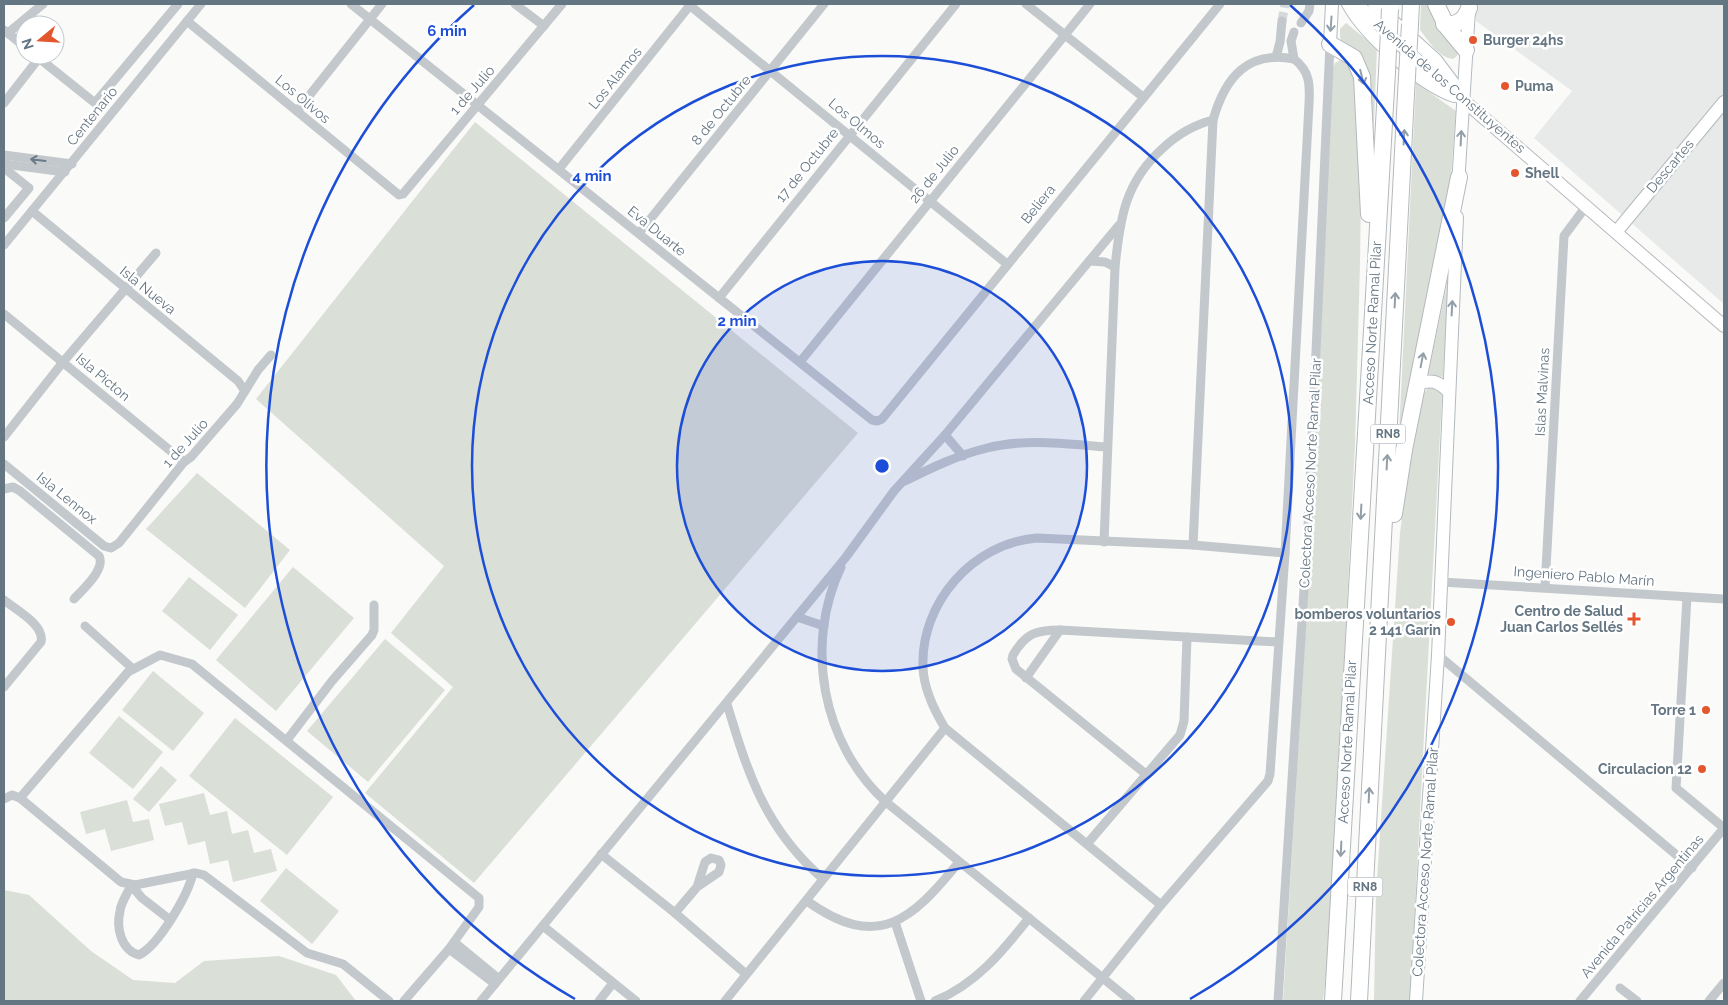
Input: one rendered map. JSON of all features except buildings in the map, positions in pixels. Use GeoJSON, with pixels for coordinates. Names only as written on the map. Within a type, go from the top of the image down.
{"type":"FeatureCollection","features":[{"type":"Feature","properties":{"kind":"highway","name":"Acceso Norte Ramal Pilar"},"geometry":{"type":"LineString","coordinates":[[1359,1001],[1412,4]]}},
{"type":"Feature","properties":{"kind":"highway"},"geometry":{"type":"LineString","coordinates":[[1436,4],[1444,24],[1466,50]]}},
{"type":"Feature","properties":{"kind":"highway","name":"Acceso Norte Ramal Pilar"},"geometry":{"type":"LineString","coordinates":[[1333,1001],[1390,6]]}},
{"type":"Feature","properties":{"kind":"highway"},"geometry":{"type":"LineString","coordinates":[[1444,24],[1457,24],[1463,20],[1469,6]]}},
{"type":"Feature","properties":{"kind":"highway"},"geometry":{"type":"LineString","coordinates":[[1330,44],[1354,58],[1358,64],[1365,92],[1372,324]]}},
{"type":"Feature","properties":{"kind":"highway"},"geometry":{"type":"LineString","coordinates":[[1370,773],[1398,478],[1458,177]]}},
{"type":"Feature","properties":{"kind":"highway"},"geometry":{"type":"LineString","coordinates":[[1326,1001],[1338,904]]}},
{"type":"Feature","properties":{"kind":"highway"},"geometry":{"type":"LineString","coordinates":[[1362,938],[1368,1001]]}},
{"type":"Feature","properties":{"kind":"street"},"geometry":{"type":"LineString","coordinates":[[6,31],[43,4]]}},
{"type":"Feature","properties":{"kind":"street"},"geometry":{"type":"LineString","coordinates":[[47,65],[95,103],[178,4]]}},
{"type":"Feature","properties":{"kind":"street","name":"Centenario"},"geometry":{"type":"LineString","coordinates":[[4,245],[201,4]]}},
{"type":"Feature","properties":{"kind":"street","name":"Eva Duarte"},"geometry":{"type":"LineString","coordinates":[[351,4],[718,298],[877,422]]}},
{"type":"Feature","properties":{"kind":"street"},"geometry":{"type":"LineString","coordinates":[[297,111],[382,4]]}},
{"type":"Feature","properties":{"kind":"street"},"geometry":{"type":"LineString","coordinates":[[515,4],[544,26]]}},
{"type":"Feature","properties":{"kind":"street","name":"1 de Julio"},"geometry":{"type":"LineString","coordinates":[[403,194],[562,4]]}},
{"type":"Feature","properties":{"kind":"street","name":"Los Olmos"},"geometry":{"type":"LineString","coordinates":[[690,4],[1007,264]]}},
{"type":"Feature","properties":{"kind":"street","name":"Los Alamos"},"geometry":{"type":"LineString","coordinates":[[559,169],[690,4]]}},
{"type":"Feature","properties":{"kind":"street","name":"8 de Octubre"},"geometry":{"type":"LineString","coordinates":[[639,233],[824,4]]}},
{"type":"Feature","properties":{"kind":"street","name":"17 de Octubre"},"geometry":{"type":"LineString","coordinates":[[718,298],[956,4]]}},
{"type":"Feature","properties":{"kind":"street"},"geometry":{"type":"LineString","coordinates":[[1026,4],[1143,97]]}},
{"type":"Feature","properties":{"kind":"street","name":"26 de Julio"},"geometry":{"type":"LineString","coordinates":[[800,362],[1090,4]]}},
{"type":"Feature","properties":{"kind":"street","name":"Beliera"},"geometry":{"type":"LineString","coordinates":[[877,422],[882,419],[1220,4]]}},
{"type":"Feature","properties":{"kind":"street"},"geometry":{"type":"LineString","coordinates":[[1301,23],[1309,12],[1310,4]]}},
{"type":"Feature","properties":{"kind":"street","name":"Colectora Acceso Norte Ramal Pilar"},"geometry":{"type":"LineString","coordinates":[[1278,1001],[1308,527],[1332,4]]}},
{"type":"Feature","properties":{"kind":"street"},"geometry":{"type":"LineString","coordinates":[[1348,4],[1359,22],[1373,38],[1430,85],[1463,99]]}},
{"type":"Feature","properties":{"kind":"street","name":"Avenida de los Constituyentes"},"geometry":{"type":"LineString","coordinates":[[1358,4],[1463,99],[1724,326]]}},
{"type":"Feature","properties":{"kind":"street"},"geometry":{"type":"LineString","coordinates":[[1374,4],[1436,60],[1463,99]]}},
{"type":"Feature","properties":{"kind":"street","name":"Colectora Acceso Norte Ramal Pilar"},"geometry":{"type":"LineString","coordinates":[[1416,1001],[1438,655],[1458,177],[1469,6]]}},
{"type":"Feature","properties":{"kind":"street","name":"Los Olivos"},"geometry":{"type":"LineString","coordinates":[[187,21],[396,194],[403,194]]}},
{"type":"Feature","properties":{"kind":"street"},"geometry":{"type":"LineString","coordinates":[[1276,57],[1282,21]]}},
{"type":"Feature","properties":{"kind":"street"},"geometry":{"type":"LineString","coordinates":[[1084,1001],[1160,905],[1268,781],[1270,774],[1285,553],[1310,82],[1307,73],[1294,59],[1291,40],[1294,32]]}},
{"type":"Feature","properties":{"kind":"street"},"geometry":{"type":"LineString","coordinates":[[1193,545],[1213,120],[1225,88],[1239,71],[1257,60],[1276,57],[1294,59]]}},
{"type":"Feature","properties":{"kind":"street"},"geometry":{"type":"LineString","coordinates":[[4,103],[31,65]]}},
{"type":"Feature","properties":{"kind":"street","name":"Descartes"},"geometry":{"type":"LineString","coordinates":[[1617,231],[1724,102]]}},
{"type":"Feature","properties":{"kind":"street"},"geometry":{"type":"LineString","coordinates":[[1104,542],[1106,447],[1115,267],[1119,225],[1133,184],[1152,157],[1186,129],[1213,120]]}},
{"type":"Feature","properties":{"kind":"street"},"geometry":{"type":"LineString","coordinates":[[4,148],[7,156],[72,164]]}},
{"type":"Feature","properties":{"kind":"street"},"geometry":{"type":"LineString","coordinates":[[4,166],[65,172]]}},
{"type":"Feature","properties":{"kind":"street"},"geometry":{"type":"LineString","coordinates":[[4,166],[29,188],[4,218]]}},
{"type":"Feature","properties":{"kind":"street","name":"Islas Malvinas"},"geometry":{"type":"LineString","coordinates":[[1545,587],[1564,236],[1587,205]]}},
{"type":"Feature","properties":{"kind":"street","name":"Isla Nueva"},"geometry":{"type":"LineString","coordinates":[[32,211],[238,380],[245,392]]}},
{"type":"Feature","properties":{"kind":"street"},"geometry":{"type":"LineString","coordinates":[[482,1001],[846,557],[900,484],[945,435],[1119,225]]}},
{"type":"Feature","properties":{"kind":"street"},"geometry":{"type":"LineString","coordinates":[[4,437],[63,362],[156,254]]}},
{"type":"Feature","properties":{"kind":"street"},"geometry":{"type":"LineString","coordinates":[[1090,260],[1105,262],[1115,267]]}},
{"type":"Feature","properties":{"kind":"street","name":"Isla Picton"},"geometry":{"type":"LineString","coordinates":[[4,314],[184,462]]}},
{"type":"Feature","properties":{"kind":"street","name":"1 de Julio"},"geometry":{"type":"LineString","coordinates":[[114,547],[184,462],[215,431],[271,354]]}},
{"type":"Feature","properties":{"kind":"street"},"geometry":{"type":"LineString","coordinates":[[1418,384],[1429,380],[1440,383],[1448,391]]}},
{"type":"Feature","properties":{"kind":"street"},"geometry":{"type":"LineString","coordinates":[[945,435],[963,456]]}},
{"type":"Feature","properties":{"kind":"street"},"geometry":{"type":"LineString","coordinates":[[900,484],[963,456],[987,448],[1016,443],[1106,447]]}},
{"type":"Feature","properties":{"kind":"street","name":"Isla Lennox"},"geometry":{"type":"LineString","coordinates":[[4,464],[104,546],[114,547]]}},
{"type":"Feature","properties":{"kind":"street"},"geometry":{"type":"LineString","coordinates":[[4,489],[13,487],[20,491],[99,556],[100,568],[74,599]]}},
{"type":"Feature","properties":{"kind":"street"},"geometry":{"type":"LineString","coordinates":[[1160,905],[945,728],[928,694],[923,670],[923,650],[934,614],[962,572],[990,551],[1017,541],[1037,538],[1193,545],[1285,553]]}},
{"type":"Feature","properties":{"kind":"street"},"geometry":{"type":"LineString","coordinates":[[846,557],[834,588],[824,626],[824,686],[833,724],[857,771],[886,802],[1131,1001]]}},
{"type":"Feature","properties":{"kind":"street","name":"Ingeniero Pablo Marín"},"geometry":{"type":"LineString","coordinates":[[1441,582],[1724,599]]}},
{"type":"Feature","properties":{"kind":"street"},"geometry":{"type":"LineString","coordinates":[[1687,597],[1676,788],[1724,828]]}},
{"type":"Feature","properties":{"kind":"street"},"geometry":{"type":"LineString","coordinates":[[4,600],[42,632],[42,642],[4,687]]}},
{"type":"Feature","properties":{"kind":"street"},"geometry":{"type":"LineString","coordinates":[[287,740],[332,681],[372,635],[374,630],[374,605]]}},
{"type":"Feature","properties":{"kind":"street"},"geometry":{"type":"LineString","coordinates":[[797,617],[824,626]]}},
{"type":"Feature","properties":{"kind":"street"},"geometry":{"type":"LineString","coordinates":[[85,626],[132,668]]}},
{"type":"Feature","properties":{"kind":"street"},"geometry":{"type":"LineString","coordinates":[[1147,775],[1026,678],[1013,664],[1012,659],[1016,650],[1031,633],[1060,630],[1278,642]]}},
{"type":"Feature","properties":{"kind":"street"},"geometry":{"type":"LineString","coordinates":[[1026,678],[1060,630]]}},
{"type":"Feature","properties":{"kind":"street"},"geometry":{"type":"LineString","coordinates":[[1087,844],[1173,745],[1183,727],[1187,637]]}},
{"type":"Feature","properties":{"kind":"street"},"geometry":{"type":"LineString","coordinates":[[1438,655],[1692,868]]}},
{"type":"Feature","properties":{"kind":"street"},"geometry":{"type":"LineString","coordinates":[[20,798],[132,668],[160,656],[192,664],[479,898],[479,907],[452,946],[404,1001]]}},
{"type":"Feature","properties":{"kind":"street"},"geometry":{"type":"LineString","coordinates":[[727,704],[741,751],[761,800],[789,846],[822,878]]}},
{"type":"Feature","properties":{"kind":"street"},"geometry":{"type":"LineString","coordinates":[[725,1001],[807,902],[822,878],[945,728]]}},
{"type":"Feature","properties":{"kind":"street"},"geometry":{"type":"LineString","coordinates":[[4,799],[12,795],[20,798],[121,882],[132,885],[193,874],[204,875],[307,953],[343,964],[389,1001]]}},
{"type":"Feature","properties":{"kind":"street","name":"Avenida Patricias Argentinas"},"geometry":{"type":"LineString","coordinates":[[1580,1001],[1724,828]]}},
{"type":"Feature","properties":{"kind":"street"},"geometry":{"type":"LineString","coordinates":[[601,854],[675,913],[746,974]]}},
{"type":"Feature","properties":{"kind":"street"},"geometry":{"type":"LineString","coordinates":[[807,902],[820,910],[857,925],[882,926],[895,922],[915,911],[937,889],[959,862]]}},
{"type":"Feature","properties":{"kind":"street"},"geometry":{"type":"LineString","coordinates":[[132,885],[120,910],[122,941],[125,947],[139,955],[147,951],[162,933],[188,891],[193,874]]}},
{"type":"Feature","properties":{"kind":"street"},"geometry":{"type":"LineString","coordinates":[[132,885],[142,898],[169,919]]}},
{"type":"Feature","properties":{"kind":"street"},"geometry":{"type":"LineString","coordinates":[[675,913],[697,886]]}},
{"type":"Feature","properties":{"kind":"street"},"geometry":{"type":"LineString","coordinates":[[935,1001],[962,987],[980,973],[1003,951],[1028,918]]}},
{"type":"Feature","properties":{"kind":"street"},"geometry":{"type":"LineString","coordinates":[[895,922],[921,1001]]}},
{"type":"Feature","properties":{"kind":"street"},"geometry":{"type":"LineString","coordinates":[[543,926],[636,1001]]}},
{"type":"Feature","properties":{"kind":"street"},"geometry":{"type":"LineString","coordinates":[[452,946],[497,982]]}},
{"type":"Feature","properties":{"kind":"street"},"geometry":{"type":"LineString","coordinates":[[1709,1001],[1724,982]]}},
{"type":"Feature","properties":{"kind":"street"},"geometry":{"type":"LineString","coordinates":[[599,1001],[613,983]]}},
{"type":"Feature","properties":{"kind":"street"},"geometry":{"type":"LineString","coordinates":[[1620,988],[1637,1001]]}},
{"type":"Feature","properties":{"kind":"shaded area"},"geometry":{"type":"Polygon","coordinates":[[[1421,4],[1433,4],[1458,50],[1457,56],[1453,59],[1438,52],[1420,30],[1421,4]]]}},
{"type":"Feature","properties":{"kind":"shaded area"},"geometry":{"type":"Polygon","coordinates":[[[1476,4],[1724,4],[1724,304],[1534,138],[1572,91],[1476,21],[1476,4]]]}},
{"type":"Feature","properties":{"kind":"shaded area"},"geometry":{"type":"Polygon","coordinates":[[[1346,23],[1377,48],[1371,195],[1370,120],[1340,37],[1340,29],[1346,23]]]}},
{"type":"Feature","properties":{"kind":"shaded area"},"geometry":{"type":"Polygon","coordinates":[[[1345,58],[1352,63],[1362,117],[1360,263],[1355,445],[1330,942],[1323,1001],[1283,1001],[1313,507],[1331,72],[1335,63],[1345,58]]]}},
{"type":"Feature","properties":{"kind":"shaded area"},"geometry":{"type":"Polygon","coordinates":[[[1416,83],[1456,111],[1449,202],[1401,438],[1399,434],[1416,83]]]}},
{"type":"Feature","properties":{"kind":"shaded area"},"geometry":{"type":"Polygon","coordinates":[[[475,122],[858,433],[474,883],[365,793],[453,687],[391,633],[444,566],[256,399],[475,122]]]}},
{"type":"Feature","properties":{"kind":"shaded area"},"geometry":{"type":"Polygon","coordinates":[[[1449,275],[1443,377],[1428,374],[1449,275]]]}},
{"type":"Feature","properties":{"kind":"shaded area"},"geometry":{"type":"Polygon","coordinates":[[[1434,387],[1439,390],[1442,396],[1410,1001],[1374,1001],[1376,894],[1400,533],[1408,473],[1424,393],[1428,388],[1434,387]]]}},
{"type":"Feature","properties":{"kind":"shaded area"},"geometry":{"type":"Polygon","coordinates":[[[197,473],[290,550],[245,608],[146,529],[197,473]]]}},
{"type":"Feature","properties":{"kind":"shaded area"},"geometry":{"type":"Polygon","coordinates":[[[293,567],[354,618],[276,711],[216,660],[293,567]]]}},
{"type":"Feature","properties":{"kind":"shaded area"},"geometry":{"type":"Polygon","coordinates":[[[189,577],[238,615],[210,650],[162,611],[189,577]]]}},
{"type":"Feature","properties":{"kind":"shaded area"},"geometry":{"type":"Polygon","coordinates":[[[385,639],[445,690],[368,782],[307,731],[385,639]]]}},
{"type":"Feature","properties":{"kind":"shaded area"},"geometry":{"type":"Polygon","coordinates":[[[153,671],[204,713],[173,751],[122,710],[153,671]]]}},
{"type":"Feature","properties":{"kind":"shaded area"},"geometry":{"type":"Polygon","coordinates":[[[119,716],[163,752],[133,789],[89,753],[119,716]]]}},
{"type":"Feature","properties":{"kind":"shaded area"},"geometry":{"type":"Polygon","coordinates":[[[235,718],[333,797],[287,855],[189,776],[235,718]]]}},
{"type":"Feature","properties":{"kind":"shaded area"},"geometry":{"type":"Polygon","coordinates":[[[161,766],[177,780],[149,812],[133,799],[161,766]]]}},
{"type":"Feature","properties":{"kind":"shaded area"},"geometry":{"type":"Polygon","coordinates":[[[204,793],[210,815],[227,811],[232,834],[248,830],[254,853],[271,849],[277,871],[233,882],[228,860],[210,864],[205,841],[188,845],[182,822],[165,826],[159,804],[204,793]]]}},
{"type":"Feature","properties":{"kind":"shaded area"},"geometry":{"type":"Polygon","coordinates":[[[127,800],[133,822],[149,819],[154,840],[111,851],[105,829],[86,834],[80,812],[127,800]]]}},
{"type":"Feature","properties":{"kind":"shaded area"},"geometry":{"type":"Polygon","coordinates":[[[286,868],[339,911],[312,944],[260,901],[286,868]]]}},
{"type":"Feature","properties":{"kind":"shaded area"},"geometry":{"type":"Polygon","coordinates":[[[4,890],[29,895],[91,951],[133,980],[175,983],[204,961],[279,956],[336,975],[356,1001],[4,1001],[4,890]]]}},
{"type":"Feature","properties":{"kind":"tunnel"},"geometry":{"type":"LineString","coordinates":[[1282,21],[1285,4]]}},
{"type":"Feature","properties":{"kind":"place","name":"Burger 24hs"},"geometry":{"type":"Point","coordinates":[1473,40]}},
{"type":"Feature","properties":{"kind":"place","name":"Puma"},"geometry":{"type":"Point","coordinates":[1505,86]}},
{"type":"Feature","properties":{"kind":"place","name":"Shell"},"geometry":{"type":"Point","coordinates":[1515,173]}},
{"type":"Feature","properties":{"kind":"place","name":"Centro de Salud Juan Carlos Sellés"},"geometry":{"type":"Point","coordinates":[1634,619]}},
{"type":"Feature","properties":{"kind":"place","name":"bomberos voluntarios 2 141 Garin"},"geometry":{"type":"Point","coordinates":[1451,622]}},
{"type":"Feature","properties":{"kind":"place","name":"Torre 1"},"geometry":{"type":"Point","coordinates":[1706,710]}},
{"type":"Feature","properties":{"kind":"place","name":"Circulacion 12"},"geometry":{"type":"Point","coordinates":[1702,769]}}]}
